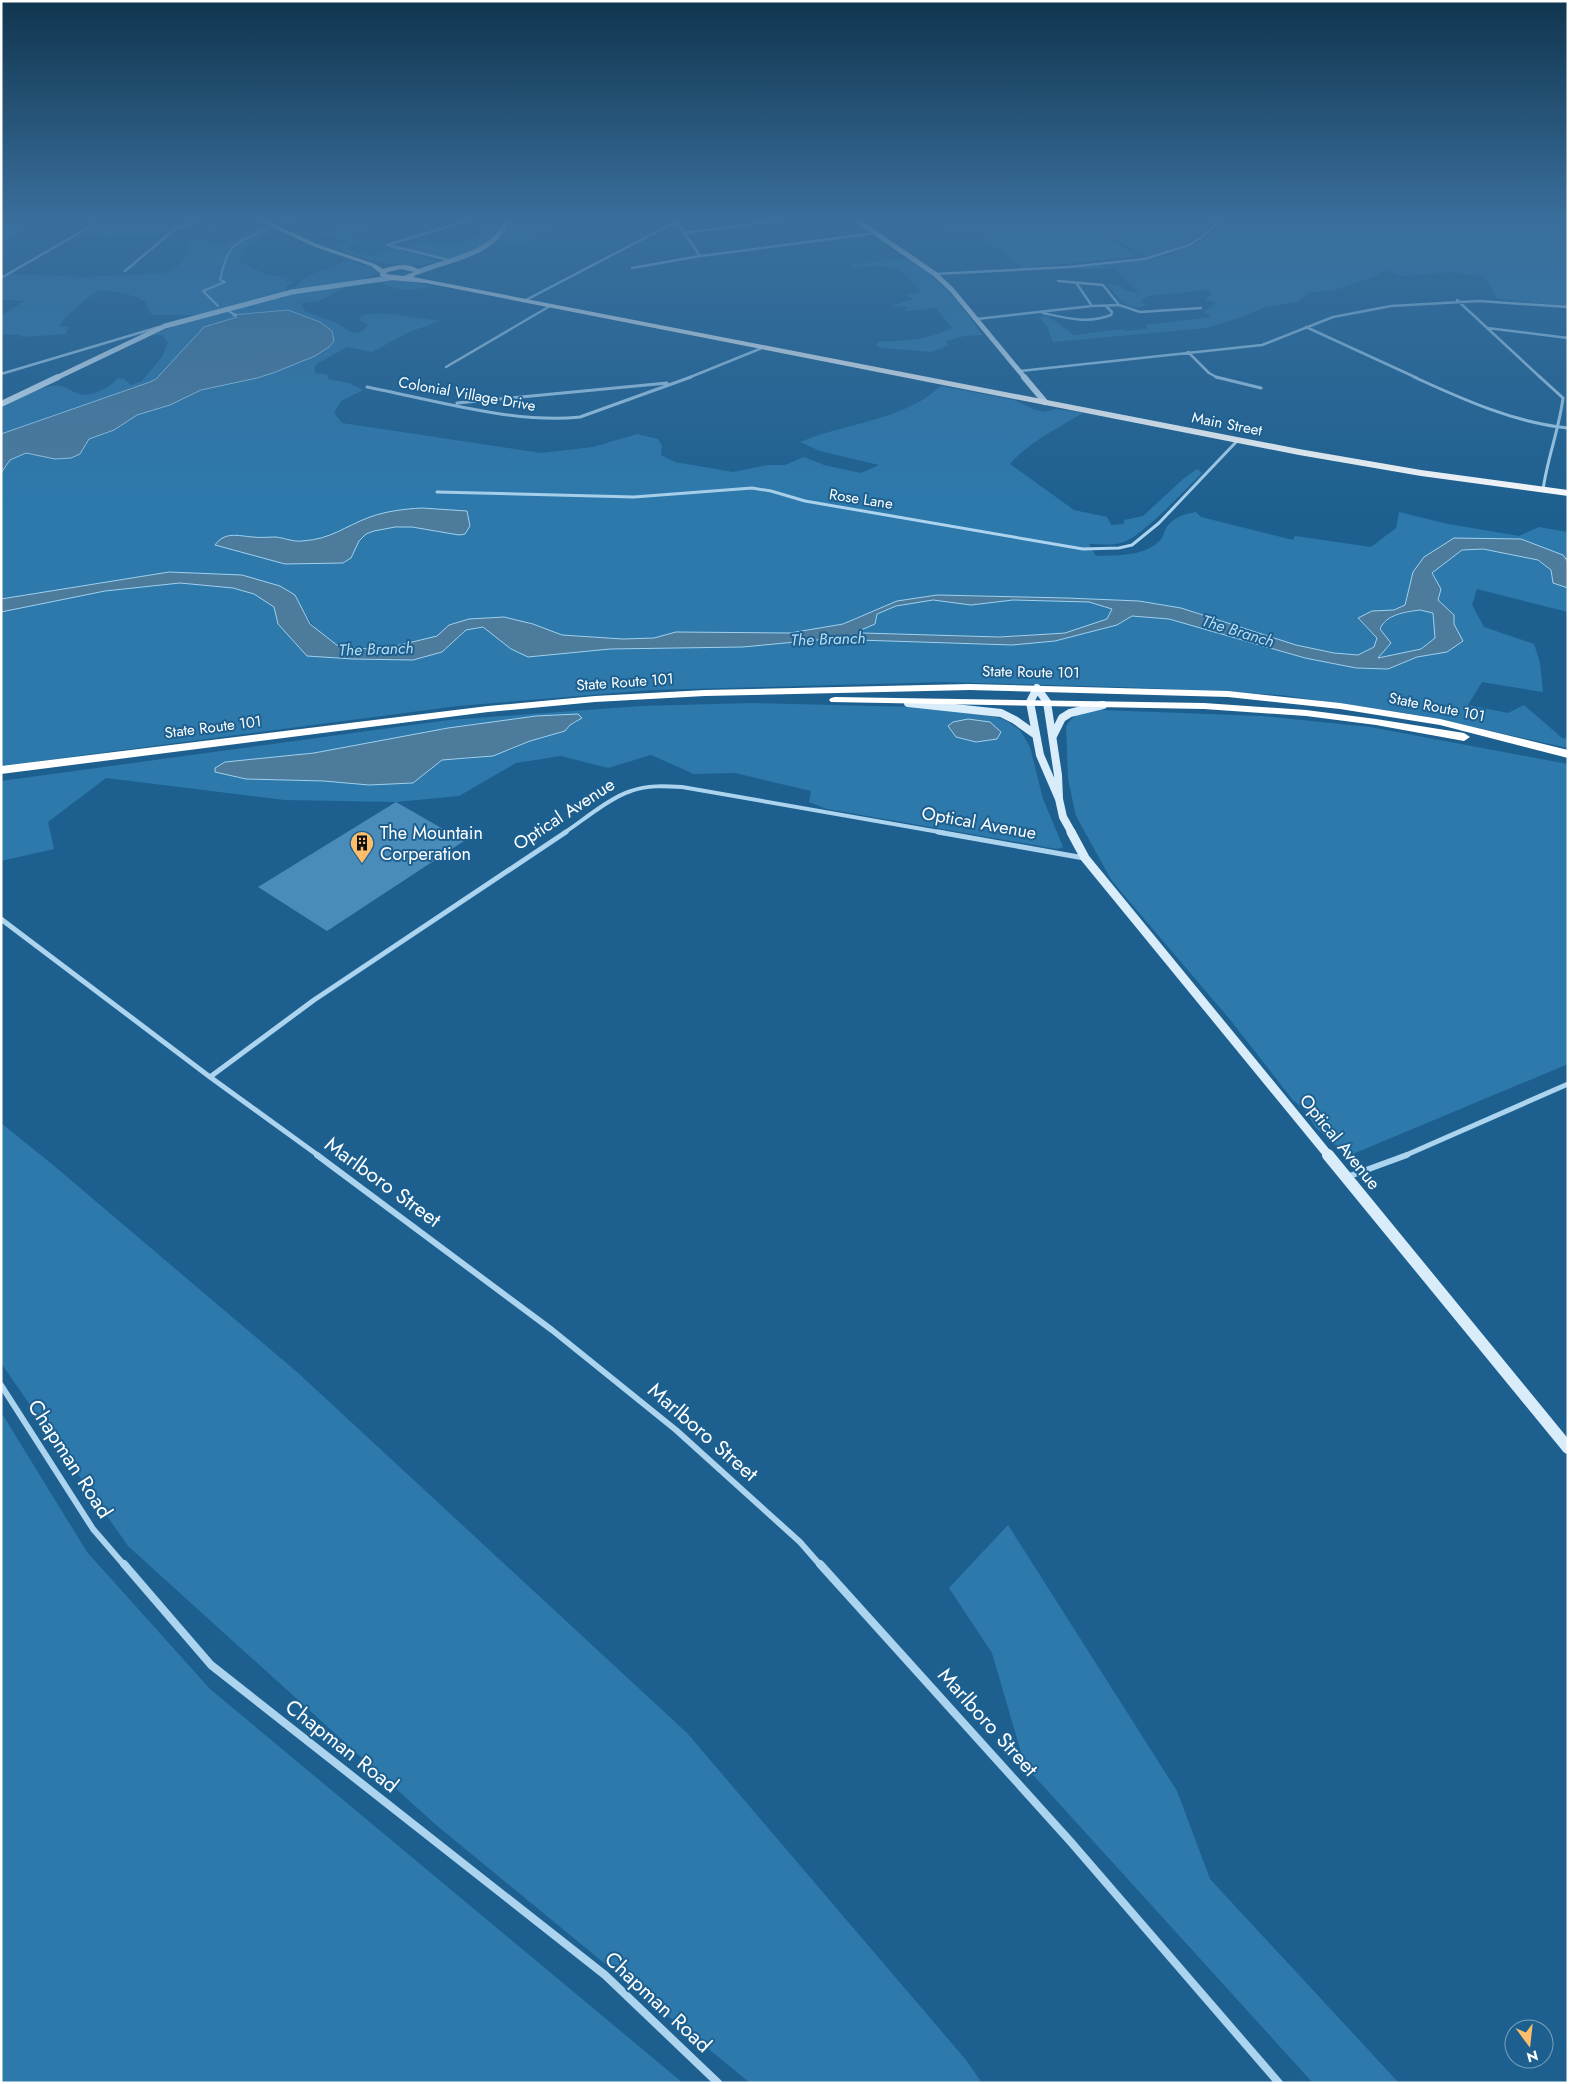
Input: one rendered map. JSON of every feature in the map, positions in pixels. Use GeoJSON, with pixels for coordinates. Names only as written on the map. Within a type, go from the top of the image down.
{"type":"FeatureCollection","features":[{"type":"Feature","properties":{"kind":"highway","name":"Main Street"},"geometry":{"type":"LineString","coordinates":[[602,316],[1374,466],[1568,493]]}},
{"type":"Feature","properties":{"kind":"highway","name":"State Route 101"},"geometry":{"type":"LineString","coordinates":[[1,770],[488,709],[595,699],[705,693],[970,687],[1228,694],[1340,706],[1440,722],[1568,756]]}},
{"type":"Feature","properties":{"kind":"highway","name":"State Route 101"},"geometry":{"type":"LineString","coordinates":[[488,709],[676,699],[1121,704],[1306,713],[1385,723],[1568,756]]}},
{"type":"Feature","properties":{"kind":"street"},"geometry":{"type":"LineString","coordinates":[[1,374],[201,316]]}},
{"type":"Feature","properties":{"kind":"street"},"geometry":{"type":"LineString","coordinates":[[446,367],[530,316]]}},
{"type":"Feature","properties":{"kind":"street"},"geometry":{"type":"LineString","coordinates":[[974,316],[1045,402]]}},
{"type":"Feature","properties":{"kind":"street"},"geometry":{"type":"LineString","coordinates":[[977,319],[1001,316]]}},
{"type":"Feature","properties":{"kind":"street"},"geometry":{"type":"LineString","coordinates":[[1060,316],[1098,320],[1108,316]]}},
{"type":"Feature","properties":{"kind":"street"},"geometry":{"type":"LineString","coordinates":[[1020,371],[1262,345],[1306,327],[1340,316]]}},
{"type":"Feature","properties":{"kind":"street"},"geometry":{"type":"LineString","coordinates":[[1474,316],[1563,398]]}},
{"type":"Feature","properties":{"kind":"street"},"geometry":{"type":"LineString","coordinates":[[1,404],[165,326]]}},
{"type":"Feature","properties":{"kind":"street"},"geometry":{"type":"LineString","coordinates":[[1306,327],[1474,404],[1558,427],[1568,428]]}},
{"type":"Feature","properties":{"kind":"street"},"geometry":{"type":"LineString","coordinates":[[1487,328],[1568,338]]}},
{"type":"Feature","properties":{"kind":"street"},"geometry":{"type":"LineString","coordinates":[[138,333],[144,336]]}},
{"type":"Feature","properties":{"kind":"street","name":"Colonial Village Drive"},"geometry":{"type":"LineString","coordinates":[[367,387],[491,412],[532,417],[580,417],[675,383],[762,348]]}},
{"type":"Feature","properties":{"kind":"street"},"geometry":{"type":"LineString","coordinates":[[1188,352],[1209,374],[1260,388]]}},
{"type":"Feature","properties":{"kind":"street"},"geometry":{"type":"LineString","coordinates":[[450,404],[675,383]]}},
{"type":"Feature","properties":{"kind":"street"},"geometry":{"type":"LineString","coordinates":[[1563,398],[1568,397]]}},
{"type":"Feature","properties":{"kind":"street"},"geometry":{"type":"LineString","coordinates":[[1542,490],[1546,467],[1558,427],[1563,398]]}},
{"type":"Feature","properties":{"kind":"street","name":"Rose Lane"},"geometry":{"type":"LineString","coordinates":[[437,492],[634,497],[752,488],[771,491],[805,502],[1083,549],[1119,548],[1132,546],[1159,523],[1238,440]]}},
{"type":"Feature","properties":{"kind":"street"},"geometry":{"type":"LineString","coordinates":[[1037,688],[1047,702],[1053,736],[1059,799],[1040,755],[1036,735],[1030,702],[1037,688]]}},
{"type":"Feature","properties":{"kind":"street"},"geometry":{"type":"LineString","coordinates":[[884,700],[1001,713],[1015,720],[1036,735]]}},
{"type":"Feature","properties":{"kind":"street"},"geometry":{"type":"LineString","coordinates":[[1053,736],[1062,718],[1070,712],[1099,705],[1121,704]]}},
{"type":"Feature","properties":{"kind":"street","name":"Optical Avenue"},"geometry":{"type":"LineString","coordinates":[[210,1077],[314,1000],[625,793],[638,788],[682,787],[1085,858]]}},
{"type":"Feature","properties":{"kind":"street","name":"Optical Avenue"},"geometry":{"type":"LineString","coordinates":[[1059,799],[1064,817],[1085,858],[1568,1448]]}},
{"type":"Feature","properties":{"kind":"street","name":"Marlboro Street"},"geometry":{"type":"LineString","coordinates":[[1,919],[210,1077],[552,1330],[676,1430],[800,1542],[1070,1841],[1279,2083]]}},
{"type":"Feature","properties":{"kind":"street"},"geometry":{"type":"LineString","coordinates":[[1346,1178],[1400,1158],[1568,1084]]}},
{"type":"Feature","properties":{"kind":"street","name":"Chapman Road"},"geometry":{"type":"LineString","coordinates":[[1,1385],[93,1529],[211,1665],[605,1975],[718,2083]]}},
{"type":"Feature","properties":{"kind":"shaded area"},"geometry":{"type":"Polygon","coordinates":[[[1,316],[67,316],[59,326],[68,327],[66,334],[23,337],[20,335],[1,334],[1,316]]]}},
{"type":"Feature","properties":{"kind":"shaded area"},"geometry":{"type":"Polygon","coordinates":[[[208,316],[318,316],[339,324],[355,333],[363,331],[368,325],[359,319],[361,316],[407,316],[440,321],[409,332],[372,352],[347,347],[315,365],[315,373],[328,375],[328,379],[349,383],[363,390],[341,401],[334,413],[342,423],[541,453],[593,447],[637,434],[658,439],[662,446],[661,455],[675,462],[733,472],[768,465],[785,465],[804,457],[824,465],[861,473],[879,465],[820,451],[800,442],[905,409],[922,400],[941,386],[1014,400],[1033,409],[1045,412],[1056,409],[1083,413],[1035,442],[1010,464],[1074,510],[1107,517],[1111,525],[1124,524],[1124,520],[1143,516],[1183,479],[1197,469],[1202,473],[1164,511],[1132,538],[1115,544],[1089,544],[1096,556],[1131,554],[1148,549],[1162,538],[1166,528],[1172,521],[1196,512],[1201,517],[1293,540],[1295,536],[1371,547],[1396,528],[1399,512],[1448,524],[1519,536],[1539,527],[1568,532],[1568,562],[1563,555],[1521,539],[1454,539],[1413,572],[1405,605],[1394,610],[1372,611],[1358,619],[1377,638],[1374,647],[1358,655],[1334,653],[1296,645],[1181,608],[1139,601],[1067,598],[937,595],[897,601],[843,624],[790,633],[676,632],[654,638],[623,639],[562,635],[533,624],[449,625],[438,635],[430,638],[404,644],[371,648],[344,647],[328,640],[307,617],[295,595],[169,572],[1,599],[1,408],[32,392],[51,386],[64,387],[84,395],[102,390],[117,378],[124,379],[131,385],[142,381],[162,357],[168,343],[162,335],[153,335],[177,325],[208,316]]]}},
{"type":"Feature","properties":{"kind":"shaded area"},"geometry":{"type":"Polygon","coordinates":[[[943,316],[968,316],[983,335],[964,336],[946,341],[948,345],[932,352],[881,348],[876,345],[880,341],[899,341],[926,337],[952,328],[943,316]]]}},
{"type":"Feature","properties":{"kind":"shaded area"},"geometry":{"type":"Polygon","coordinates":[[[1048,316],[1074,335],[1123,329],[1126,331],[1147,329],[1146,325],[1211,317],[1243,316],[1206,328],[1053,342],[1047,326],[1039,317],[1048,316]]]}},
{"type":"Feature","properties":{"kind":"shaded area"},"geometry":{"type":"Polygon","coordinates":[[[1483,549],[1538,560],[1551,570],[1568,588],[1568,612],[1477,589],[1472,605],[1484,627],[1534,644],[1540,663],[1543,692],[1482,682],[1468,705],[1508,713],[1524,705],[1562,738],[1568,739],[1568,748],[1423,716],[1281,695],[1149,688],[944,682],[650,690],[458,706],[1,766],[1,612],[105,591],[180,583],[233,588],[254,594],[274,607],[278,624],[307,656],[383,660],[442,652],[466,630],[483,627],[490,631],[610,649],[743,647],[827,639],[1012,645],[1055,641],[1117,625],[1132,616],[1169,619],[1305,658],[1356,668],[1388,669],[1417,657],[1447,652],[1454,624],[1453,615],[1438,600],[1441,589],[1432,572],[1462,550],[1483,549]]]}},
{"type":"Feature","properties":{"kind":"shaded area"},"geometry":{"type":"Polygon","coordinates":[[[933,600],[971,605],[1013,600],[1089,602],[1112,609],[1107,619],[1065,633],[999,637],[863,633],[861,630],[875,624],[877,614],[896,606],[933,600]]]}},
{"type":"Feature","properties":{"kind":"shaded area"},"geometry":{"type":"Polygon","coordinates":[[[1421,610],[1433,613],[1435,638],[1421,649],[1378,658],[1383,634],[1380,629],[1383,624],[1397,615],[1421,610]]]}},
{"type":"Feature","properties":{"kind":"shaded area"},"geometry":{"type":"Polygon","coordinates":[[[752,703],[914,707],[983,713],[1005,720],[1020,730],[1030,747],[1043,799],[1063,847],[1057,849],[827,809],[809,802],[811,791],[735,773],[694,774],[651,755],[608,768],[561,756],[516,763],[459,796],[396,802],[285,800],[106,778],[48,822],[54,849],[1,861],[1,781],[449,720],[641,706],[752,703]],[[536,716],[448,728],[314,753],[225,762],[215,772],[246,779],[324,781],[369,785],[413,783],[442,760],[466,759],[510,750],[530,741],[565,731],[570,725],[578,722],[536,716]]]}},
{"type":"Feature","properties":{"kind":"shaded area"},"geometry":{"type":"Polygon","coordinates":[[[1101,710],[1262,716],[1370,727],[1568,764],[1568,1064],[1348,1156],[1315,1127],[1306,1111],[1292,1099],[1232,1022],[1112,881],[1076,816],[1068,779],[1066,727],[1076,716],[1086,712],[1101,710]]]}},
{"type":"Feature","properties":{"kind":"shaded area"},"geometry":{"type":"Polygon","coordinates":[[[1,1123],[297,1372],[687,1733],[966,2060],[982,2083],[750,2083],[435,1824],[128,1546],[1,1363],[1,1123]]]}},
{"type":"Feature","properties":{"kind":"shaded area"},"geometry":{"type":"Polygon","coordinates":[[[1,1412],[87,1552],[210,1689],[683,2083],[1,2083],[1,1412]]]}},
{"type":"Feature","properties":{"kind":"shaded area"},"geometry":{"type":"Polygon","coordinates":[[[1008,1525],[1177,1791],[1210,1879],[1399,2083],[1313,2083],[1025,1766],[992,1653],[949,1588],[1008,1525]]]}},
{"type":"Feature","properties":{"kind":"water"},"geometry":{"type":"Polygon","coordinates":[[[235,316],[305,316],[320,322],[332,331],[334,341],[329,347],[315,356],[273,373],[201,390],[170,405],[137,415],[114,430],[89,439],[80,454],[71,458],[55,459],[26,453],[10,460],[1,473],[1,434],[150,382],[156,379],[204,327],[237,317],[235,316]]]}},
{"type":"Feature","properties":{"kind":"water"},"geometry":{"type":"Polygon","coordinates":[[[422,508],[467,511],[470,526],[465,534],[459,535],[412,527],[395,527],[374,531],[366,534],[359,541],[351,558],[343,563],[285,564],[215,545],[223,538],[232,535],[276,537],[299,541],[312,540],[330,535],[376,515],[422,508]]]}},
{"type":"Feature","properties":{"kind":"water","name":"The Branch"},"geometry":{"type":"Polygon","coordinates":[[[1454,538],[1521,539],[1563,555],[1568,562],[1568,588],[1553,583],[1551,570],[1538,560],[1483,549],[1462,550],[1432,573],[1441,589],[1438,600],[1454,615],[1454,624],[1463,641],[1447,652],[1417,657],[1388,669],[1356,668],[1305,658],[1169,619],[1132,616],[1117,625],[1055,641],[1012,645],[827,639],[743,647],[610,649],[528,657],[511,649],[483,627],[466,630],[442,652],[413,660],[307,656],[278,624],[274,607],[254,594],[233,588],[180,583],[105,591],[1,612],[1,599],[169,572],[242,575],[280,586],[295,595],[310,624],[338,646],[369,649],[400,645],[437,636],[449,625],[469,619],[504,617],[533,624],[562,635],[623,639],[654,638],[676,632],[790,633],[843,624],[897,601],[937,595],[1067,598],[1139,601],[1181,608],[1296,645],[1334,653],[1358,655],[1374,647],[1377,638],[1358,618],[1372,611],[1394,610],[1405,605],[1413,572],[1424,557],[1454,538]],[[933,600],[896,606],[877,614],[875,624],[861,630],[863,633],[999,637],[1065,633],[1107,619],[1112,609],[1089,602],[1013,600],[971,605],[933,600]],[[1420,610],[1397,615],[1383,624],[1380,629],[1391,643],[1378,658],[1421,649],[1435,638],[1433,613],[1420,610]]]}},
{"type":"Feature","properties":{"kind":"water"},"geometry":{"type":"Polygon","coordinates":[[[578,714],[582,718],[570,725],[565,731],[530,741],[493,756],[442,760],[413,783],[369,785],[324,781],[246,779],[215,772],[215,768],[225,762],[314,753],[448,728],[536,716],[578,714]]]}},
{"type":"Feature","properties":{"kind":"water"},"geometry":{"type":"Polygon","coordinates":[[[968,719],[990,722],[1001,732],[997,739],[976,742],[956,737],[948,726],[953,722],[968,719]]]}},
{"type":"Feature","properties":{"kind":"building","name":"The Mountain Corperation"},"geometry":{"type":"Polygon","coordinates":[[[396,802],[464,841],[327,931],[258,887],[396,802]]]}},
{"type":"Feature","properties":{"kind":"place","name":"The Mountain Corperation"},"geometry":{"type":"Point","coordinates":[362,864]}}]}
